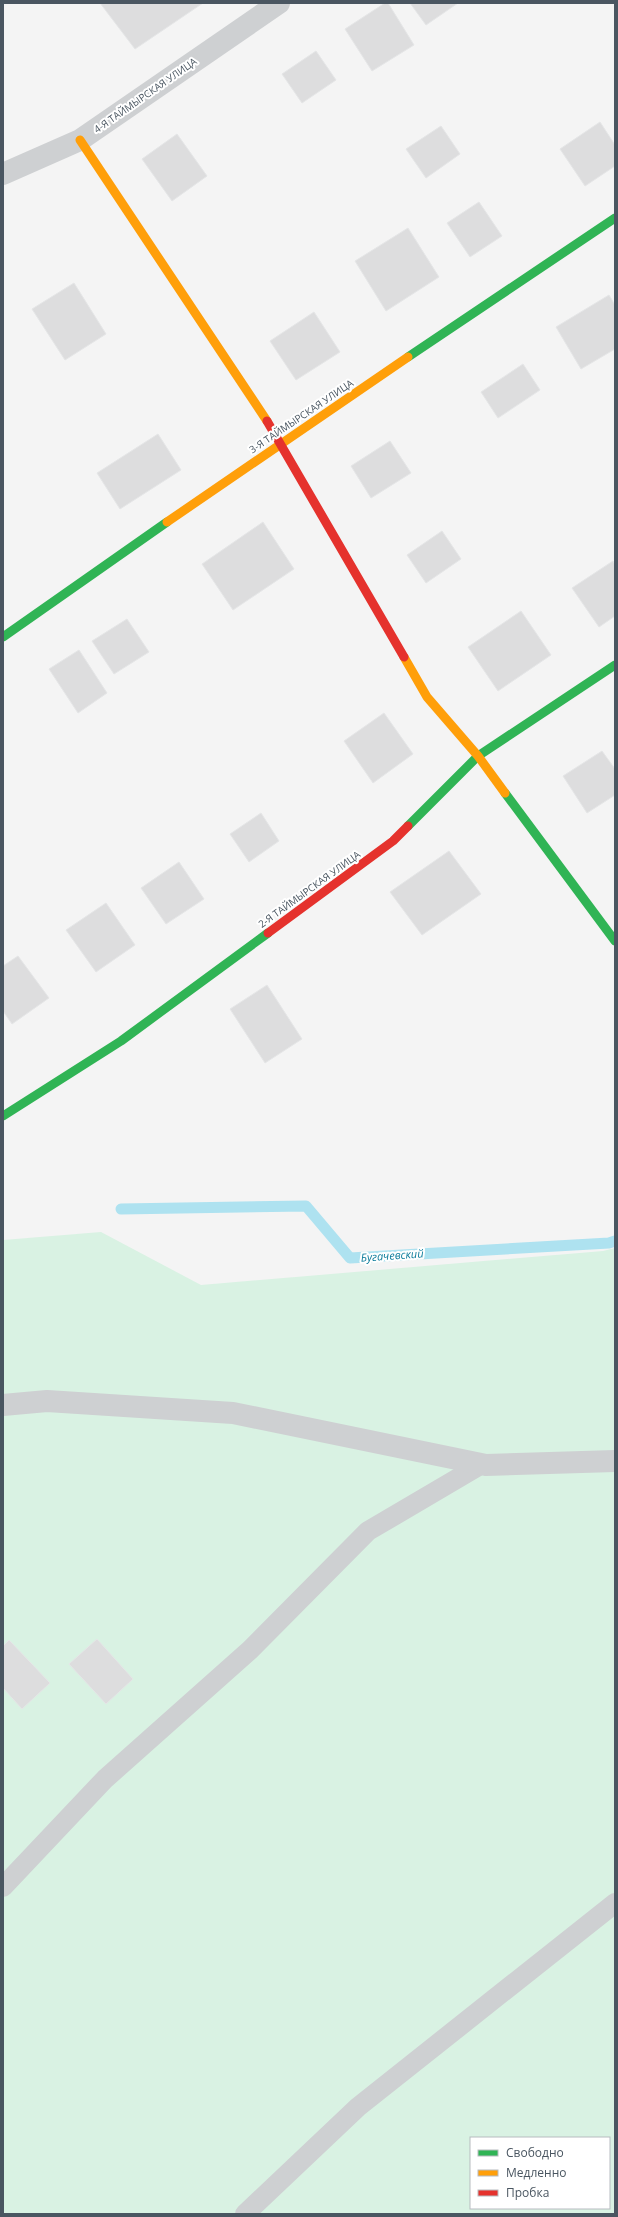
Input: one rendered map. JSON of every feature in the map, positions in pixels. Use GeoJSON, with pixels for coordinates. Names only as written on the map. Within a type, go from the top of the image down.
{"type":"FeatureCollection","features":[{"type":"Feature","properties":{"kind":"street","name":"4-Я ТАЙМЫРСКАЯ УЛИЦА"},"geometry":{"type":"LineString","coordinates":[[3,174],[80,140],[279,3]]}},
{"type":"Feature","properties":{"kind":"street"},"geometry":{"type":"LineString","coordinates":[[80,140],[281,443],[427,697],[478,756],[615,941]]}},
{"type":"Feature","properties":{"kind":"street","name":"3-Я ТАЙМЫРСКАЯ УЛИЦА"},"geometry":{"type":"LineString","coordinates":[[3,637],[281,443],[615,218]]}},
{"type":"Feature","properties":{"kind":"street","name":"2-Я ТАЙМЫРСКАЯ УЛИЦА"},"geometry":{"type":"LineString","coordinates":[[3,1116],[121,1041],[393,841],[478,756],[615,665]]}},
{"type":"Feature","properties":{"kind":"street"},"geometry":{"type":"LineString","coordinates":[[3,1404],[47,1401],[233,1413],[482,1464],[615,1461]]}},
{"type":"Feature","properties":{"kind":"lane"},"geometry":{"type":"LineString","coordinates":[[3,1887],[105,1779],[250,1650],[368,1531],[482,1464]]}},
{"type":"Feature","properties":{"kind":"lane"},"geometry":{"type":"LineString","coordinates":[[245,2214],[358,2107],[615,1903]]}},
{"type":"Feature","properties":{"kind":"green space"},"geometry":{"type":"Polygon","coordinates":[[[101,1232],[201,1285],[603,1251],[615,1248],[615,2214],[3,2214],[3,1240],[101,1232]]]}},
{"type":"Feature","properties":{"kind":"building"},"geometry":{"type":"Polygon","coordinates":[[[100,3],[203,3],[135,49],[100,3]]]}},
{"type":"Feature","properties":{"kind":"building"},"geometry":{"type":"Polygon","coordinates":[[[385,3],[388,3],[414,45],[372,71],[345,29],[385,3]]]}},
{"type":"Feature","properties":{"kind":"building"},"geometry":{"type":"Polygon","coordinates":[[[410,3],[458,3],[426,25],[410,3]]]}},
{"type":"Feature","properties":{"kind":"building"},"geometry":{"type":"Polygon","coordinates":[[[316,51],[336,80],[302,103],[282,74],[316,51]]]}},
{"type":"Feature","properties":{"kind":"building"},"geometry":{"type":"Polygon","coordinates":[[[600,122],[615,145],[615,166],[585,186],[560,149],[600,122]]]}},
{"type":"Feature","properties":{"kind":"building"},"geometry":{"type":"Polygon","coordinates":[[[441,126],[460,154],[426,178],[406,149],[441,126]]]}},
{"type":"Feature","properties":{"kind":"building"},"geometry":{"type":"Polygon","coordinates":[[[177,134],[207,176],[172,201],[142,159],[177,134]]]}},
{"type":"Feature","properties":{"kind":"building"},"geometry":{"type":"Polygon","coordinates":[[[479,202],[502,236],[470,257],[447,223],[479,202]]]}},
{"type":"Feature","properties":{"kind":"building"},"geometry":{"type":"Polygon","coordinates":[[[408,228],[439,277],[386,311],[355,261],[408,228]]]}},
{"type":"Feature","properties":{"kind":"building"},"geometry":{"type":"Polygon","coordinates":[[[74,283],[106,334],[65,360],[32,309],[74,283]]]}},
{"type":"Feature","properties":{"kind":"building"},"geometry":{"type":"Polygon","coordinates":[[[609,295],[615,305],[615,349],[581,369],[556,327],[609,295]]]}},
{"type":"Feature","properties":{"kind":"building"},"geometry":{"type":"Polygon","coordinates":[[[314,312],[340,352],[296,380],[270,341],[314,312]]]}},
{"type":"Feature","properties":{"kind":"building"},"geometry":{"type":"Polygon","coordinates":[[[523,364],[540,390],[498,418],[481,392],[523,364]]]}},
{"type":"Feature","properties":{"kind":"building"},"geometry":{"type":"Polygon","coordinates":[[[158,434],[181,470],[120,509],[97,473],[158,434]]]}},
{"type":"Feature","properties":{"kind":"building"},"geometry":{"type":"Polygon","coordinates":[[[390,441],[411,473],[371,498],[351,466],[390,441]]]}},
{"type":"Feature","properties":{"kind":"building"},"geometry":{"type":"Polygon","coordinates":[[[263,522],[294,569],[233,610],[202,564],[263,522]]]}},
{"type":"Feature","properties":{"kind":"building"},"geometry":{"type":"Polygon","coordinates":[[[442,531],[461,559],[426,583],[407,555],[442,531]]]}},
{"type":"Feature","properties":{"kind":"building"},"geometry":{"type":"Polygon","coordinates":[[[613,561],[615,565],[615,616],[599,627],[572,588],[613,561]]]}},
{"type":"Feature","properties":{"kind":"building"},"geometry":{"type":"Polygon","coordinates":[[[521,611],[551,655],[498,691],[468,647],[521,611]]]}},
{"type":"Feature","properties":{"kind":"building"},"geometry":{"type":"Polygon","coordinates":[[[127,619],[149,652],[114,674],[92,641],[127,619]]]}},
{"type":"Feature","properties":{"kind":"building"},"geometry":{"type":"Polygon","coordinates":[[[79,650],[107,693],[78,713],[49,669],[79,650]]]}},
{"type":"Feature","properties":{"kind":"building"},"geometry":{"type":"Polygon","coordinates":[[[384,713],[413,754],[373,783],[344,741],[384,713]]]}},
{"type":"Feature","properties":{"kind":"building"},"geometry":{"type":"Polygon","coordinates":[[[602,751],[615,769],[615,795],[587,813],[563,776],[602,751]]]}},
{"type":"Feature","properties":{"kind":"building"},"geometry":{"type":"Polygon","coordinates":[[[261,813],[279,841],[249,862],[230,834],[261,813]]]}},
{"type":"Feature","properties":{"kind":"building"},"geometry":{"type":"Polygon","coordinates":[[[449,851],[481,894],[422,935],[390,892],[449,851]]]}},
{"type":"Feature","properties":{"kind":"building"},"geometry":{"type":"Polygon","coordinates":[[[179,862],[204,899],[166,924],[141,888],[179,862]]]}},
{"type":"Feature","properties":{"kind":"building"},"geometry":{"type":"Polygon","coordinates":[[[106,903],[135,945],[96,972],[66,930],[106,903]]]}},
{"type":"Feature","properties":{"kind":"building"},"geometry":{"type":"Polygon","coordinates":[[[18,956],[49,998],[12,1024],[3,1011],[3,966],[18,956]]]}},
{"type":"Feature","properties":{"kind":"building"},"geometry":{"type":"Polygon","coordinates":[[[267,985],[302,1039],[265,1063],[230,1009],[267,985]]]}},
{"type":"Feature","properties":{"kind":"building"},"geometry":{"type":"Polygon","coordinates":[[[97,1639],[133,1679],[106,1704],[69,1664],[97,1639]]]}},
{"type":"Feature","properties":{"kind":"building"},"geometry":{"type":"Polygon","coordinates":[[[9,1640],[50,1683],[22,1709],[3,1688],[3,1646],[9,1640]]]}},
{"type":"Feature","properties":{"kind":"waterway","name":"Бугачевский"},"geometry":{"type":"LineString","coordinates":[[121,1209],[306,1206],[350,1258],[609,1243],[615,1241]]}},
{"type":"Feature","properties":{"kind":"traffic: fast"},"geometry":{"type":"LineString","coordinates":[[408,357],[615,218]]}},
{"type":"Feature","properties":{"kind":"traffic: fast"},"geometry":{"type":"LineString","coordinates":[[3,637],[167,522]]}},
{"type":"Feature","properties":{"kind":"traffic: fast"},"geometry":{"type":"LineString","coordinates":[[408,826],[478,756],[615,665]]}},
{"type":"Feature","properties":{"kind":"traffic: fast"},"geometry":{"type":"LineString","coordinates":[[505,793],[615,941]]}},
{"type":"Feature","properties":{"kind":"traffic: fast"},"geometry":{"type":"LineString","coordinates":[[3,1116],[121,1041],[268,933]]}},
{"type":"Feature","properties":{"kind":"traffic: slow"},"geometry":{"type":"LineString","coordinates":[[80,140],[267,421]]}},
{"type":"Feature","properties":{"kind":"traffic: slow"},"geometry":{"type":"LineString","coordinates":[[167,522],[408,357]]}},
{"type":"Feature","properties":{"kind":"traffic: slow"},"geometry":{"type":"LineString","coordinates":[[404,657],[427,697],[478,756],[505,793]]}},
{"type":"Feature","properties":{"kind":"traffic: jam"},"geometry":{"type":"LineString","coordinates":[[267,421],[404,657]]}},
{"type":"Feature","properties":{"kind":"traffic: jam"},"geometry":{"type":"LineString","coordinates":[[268,933],[393,841],[408,826]]}}]}
